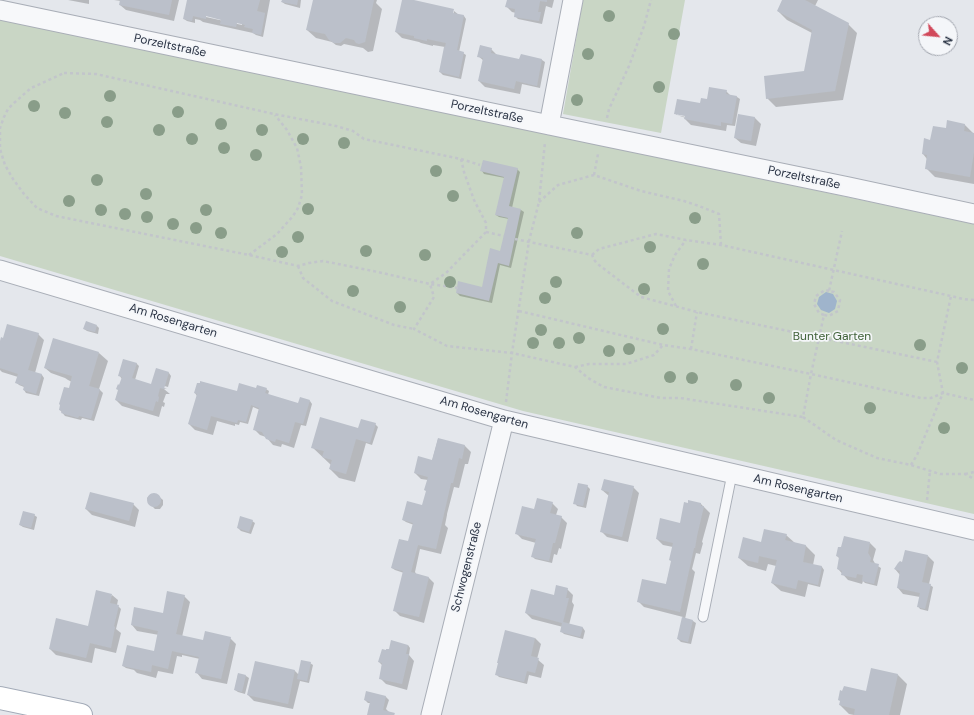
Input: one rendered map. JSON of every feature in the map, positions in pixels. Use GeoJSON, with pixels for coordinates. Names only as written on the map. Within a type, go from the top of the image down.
{"type":"FeatureCollection","features":[{"type":"Feature","properties":{"kind":"main road"},"geometry":{"type":"LineString","coordinates":[[0,698],[81,715]]}},
{"type":"Feature","properties":{"kind":"street"},"geometry":{"type":"LineString","coordinates":[[549,125],[573,0]]}},
{"type":"Feature","properties":{"kind":"street","name":"Porzeltstraße"},"geometry":{"type":"LineString","coordinates":[[0,10],[974,214]]}},
{"type":"Feature","properties":{"kind":"street","name":"Am Rosengarten"},"geometry":{"type":"LineString","coordinates":[[0,270],[504,420],[974,530]]}},
{"type":"Feature","properties":{"kind":"street","name":"Schwogenstraße"},"geometry":{"type":"LineString","coordinates":[[431,715],[504,420]]}},
{"type":"Feature","properties":{"kind":"lane"},"geometry":{"type":"LineString","coordinates":[[703,617],[732,474]]}},
{"type":"Feature","properties":{"kind":"path"},"geometry":{"type":"LineString","coordinates":[[602,136],[609,109],[629,66],[642,32],[651,0]]}},
{"type":"Feature","properties":{"kind":"path"},"geometry":{"type":"LineString","coordinates":[[458,288],[430,284],[323,261],[298,266],[56,216],[37,208],[13,179],[0,150],[0,128],[8,110],[32,88],[64,73],[96,74],[274,114],[336,126],[353,131],[364,139],[461,159],[480,165]]}},
{"type":"Feature","properties":{"kind":"path"},"geometry":{"type":"LineString","coordinates":[[249,255],[277,234],[293,216],[301,202],[301,167],[297,148],[287,130],[274,114]]}},
{"type":"Feature","properties":{"kind":"path"},"geometry":{"type":"LineString","coordinates":[[504,420],[512,353],[529,242],[539,202],[544,145],[549,125]]}},
{"type":"Feature","properties":{"kind":"path"},"geometry":{"type":"LineString","coordinates":[[430,284],[446,273],[486,232],[486,223],[474,200],[461,159]]}},
{"type":"Feature","properties":{"kind":"path"},"geometry":{"type":"LineString","coordinates":[[539,202],[558,185],[594,175],[641,191],[684,201],[719,214],[721,245]]}},
{"type":"Feature","properties":{"kind":"path"},"geometry":{"type":"LineString","coordinates":[[829,290],[842,231]]}},
{"type":"Feature","properties":{"kind":"path"},"geometry":{"type":"LineString","coordinates":[[486,232],[504,236]]}},
{"type":"Feature","properties":{"kind":"path"},"geometry":{"type":"LineString","coordinates":[[592,255],[599,249],[656,234],[721,245],[963,299],[974,300]]}},
{"type":"Feature","properties":{"kind":"path"},"geometry":{"type":"LineString","coordinates":[[515,239],[592,255]]}},
{"type":"Feature","properties":{"kind":"path"},"geometry":{"type":"LineString","coordinates":[[676,307],[668,290],[669,269],[675,254],[686,240]]}},
{"type":"Feature","properties":{"kind":"path"},"geometry":{"type":"LineString","coordinates":[[592,255],[599,265],[641,297],[697,312],[937,362]]}},
{"type":"Feature","properties":{"kind":"path"},"geometry":{"type":"LineString","coordinates":[[298,266],[303,278],[332,301],[394,325],[414,329],[447,346],[512,353],[575,367],[589,364],[626,364],[654,355],[663,345]]}},
{"type":"Feature","properties":{"kind":"path"},"geometry":{"type":"LineString","coordinates":[[414,329],[434,297],[430,284]]}},
{"type":"Feature","properties":{"kind":"path"},"geometry":{"type":"LineString","coordinates":[[825,290],[829,290],[834,292],[840,300],[838,311],[829,316],[824,315],[819,314],[814,304],[816,296],[825,290]]}},
{"type":"Feature","properties":{"kind":"path"},"geometry":{"type":"LineString","coordinates":[[911,465],[943,393],[937,362],[951,296]]}},
{"type":"Feature","properties":{"kind":"path"},"geometry":{"type":"LineString","coordinates":[[519,311],[663,345],[691,349],[921,398],[931,398],[943,393],[974,400]]}},
{"type":"Feature","properties":{"kind":"path"},"geometry":{"type":"LineString","coordinates":[[691,349],[697,312]]}},
{"type":"Feature","properties":{"kind":"path"},"geometry":{"type":"LineString","coordinates":[[803,417],[824,315]]}},
{"type":"Feature","properties":{"kind":"path"},"geometry":{"type":"LineString","coordinates":[[575,367],[588,378],[604,387],[661,398],[680,398],[803,417],[836,440],[877,458],[911,465],[940,474],[965,474],[974,472]]}},
{"type":"Feature","properties":{"kind":"path"},"geometry":{"type":"LineString","coordinates":[[925,518],[930,471]]}},
{"type":"Feature","properties":{"kind":"path"},"geometry":{"type":"LineString","coordinates":[[965,474],[974,479]]}},
{"type":"Feature","properties":{"kind":"green space"},"geometry":{"type":"Polygon","coordinates":[[[583,0],[685,0],[661,133],[563,114],[583,0]]]}},
{"type":"Feature","properties":{"kind":"green space","name":"Bunter Garten"},"geometry":{"type":"Polygon","coordinates":[[[0,14],[974,224],[974,514],[523,411],[0,256],[0,14]]]}},
{"type":"Feature","properties":{"kind":"water"},"geometry":{"type":"Polygon","coordinates":[[[826,292],[833,294],[837,301],[835,309],[829,313],[821,310],[817,304],[819,297],[826,292]]]}},
{"type":"Feature","properties":{"kind":"building"},"geometry":{"type":"Polygon","coordinates":[[[120,0],[172,0],[169,15],[119,5],[120,0]]]}},
{"type":"Feature","properties":{"kind":"building"},"geometry":{"type":"Polygon","coordinates":[[[187,0],[260,0],[257,11],[265,13],[261,35],[252,33],[253,29],[244,27],[245,25],[237,23],[236,27],[220,24],[221,20],[206,16],[206,19],[193,16],[192,21],[183,19],[187,0]]]}},
{"type":"Feature","properties":{"kind":"building"},"geometry":{"type":"Polygon","coordinates":[[[282,0],[298,0],[297,5],[281,2],[282,0]]]}},
{"type":"Feature","properties":{"kind":"building"},"geometry":{"type":"Polygon","coordinates":[[[313,0],[374,0],[365,42],[359,44],[354,40],[346,38],[340,43],[334,43],[329,40],[325,34],[306,30],[313,0]]]}},
{"type":"Feature","properties":{"kind":"building"},"geometry":{"type":"Polygon","coordinates":[[[402,0],[414,0],[454,9],[453,13],[464,15],[457,50],[464,52],[459,77],[439,72],[446,43],[427,39],[427,41],[414,38],[414,36],[395,32],[402,0]]]}},
{"type":"Feature","properties":{"kind":"building"},"geometry":{"type":"Polygon","coordinates":[[[507,0],[547,0],[547,2],[540,1],[538,12],[541,12],[539,21],[514,17],[515,9],[505,7],[507,0]]]}},
{"type":"Feature","properties":{"kind":"building"},"geometry":{"type":"Polygon","coordinates":[[[782,0],[805,0],[849,23],[835,91],[766,99],[764,76],[804,71],[812,30],[777,11],[782,0]]]}},
{"type":"Feature","properties":{"kind":"building"},"geometry":{"type":"Polygon","coordinates":[[[480,45],[492,48],[491,53],[519,59],[521,54],[542,59],[537,86],[516,81],[514,89],[478,81],[483,58],[477,57],[480,45]]]}},
{"type":"Feature","properties":{"kind":"building"},"geometry":{"type":"Polygon","coordinates":[[[709,87],[727,90],[726,94],[737,96],[732,124],[721,122],[721,126],[684,119],[685,116],[674,114],[677,99],[700,103],[701,98],[707,99],[709,87]]]}},
{"type":"Feature","properties":{"kind":"building"},"geometry":{"type":"Polygon","coordinates":[[[738,114],[755,117],[751,141],[734,138],[738,114]]]}},
{"type":"Feature","properties":{"kind":"building"},"geometry":{"type":"Polygon","coordinates":[[[947,120],[965,124],[964,131],[974,133],[974,152],[970,177],[925,169],[927,155],[922,154],[924,138],[930,140],[933,126],[946,128],[947,120]]]}},
{"type":"Feature","properties":{"kind":"building"},"geometry":{"type":"Polygon","coordinates":[[[483,160],[518,168],[509,206],[521,209],[509,266],[498,263],[489,301],[456,293],[458,281],[482,287],[490,248],[500,251],[508,218],[495,215],[504,177],[480,171],[483,160]]]}},
{"type":"Feature","properties":{"kind":"building"},"geometry":{"type":"Polygon","coordinates":[[[86,321],[97,325],[95,332],[83,329],[86,321]]]}},
{"type":"Feature","properties":{"kind":"building"},"geometry":{"type":"Polygon","coordinates":[[[7,324],[39,333],[28,370],[42,374],[36,394],[23,390],[24,386],[15,383],[18,374],[0,368],[0,341],[1,337],[3,338],[7,324]]]}},
{"type":"Feature","properties":{"kind":"building"},"geometry":{"type":"Polygon","coordinates":[[[53,338],[99,352],[89,386],[100,389],[91,419],[79,416],[78,418],[61,413],[62,411],[59,410],[59,404],[64,387],[69,388],[72,376],[44,368],[53,338]]]}},
{"type":"Feature","properties":{"kind":"building"},"geometry":{"type":"Polygon","coordinates":[[[123,359],[137,363],[132,378],[151,384],[156,368],[169,372],[164,389],[160,388],[158,402],[156,401],[153,411],[115,400],[118,390],[116,389],[122,377],[118,376],[123,359]]]}},
{"type":"Feature","properties":{"kind":"building"},"geometry":{"type":"Polygon","coordinates":[[[200,381],[237,391],[239,383],[256,388],[257,385],[267,388],[265,393],[298,403],[300,397],[310,400],[303,424],[295,422],[289,443],[276,439],[275,442],[266,439],[262,432],[253,430],[259,408],[251,405],[246,422],[238,420],[237,423],[211,416],[207,430],[188,424],[197,394],[194,393],[197,383],[200,383],[200,381]]]}},
{"type":"Feature","properties":{"kind":"building"},"geometry":{"type":"Polygon","coordinates":[[[320,417],[358,428],[361,419],[376,423],[370,443],[356,439],[346,474],[329,469],[332,460],[322,457],[324,451],[311,448],[320,417]]]}},
{"type":"Feature","properties":{"kind":"building"},"geometry":{"type":"Polygon","coordinates":[[[438,438],[465,445],[462,459],[459,458],[453,483],[451,483],[436,549],[418,545],[411,572],[429,577],[419,617],[393,611],[403,571],[391,568],[399,539],[408,541],[413,523],[402,520],[407,501],[422,505],[426,491],[424,490],[428,477],[414,473],[418,456],[432,460],[438,438]]]}},
{"type":"Feature","properties":{"kind":"building"},"geometry":{"type":"Polygon","coordinates":[[[604,479],[634,486],[622,537],[600,532],[609,492],[601,490],[604,479]]]}},
{"type":"Feature","properties":{"kind":"building"},"geometry":{"type":"Polygon","coordinates":[[[578,483],[588,485],[583,506],[573,504],[578,483]]]}},
{"type":"Feature","properties":{"kind":"building"},"geometry":{"type":"Polygon","coordinates":[[[90,492],[134,503],[129,521],[85,509],[90,492]]]}},
{"type":"Feature","properties":{"kind":"building"},"geometry":{"type":"Polygon","coordinates":[[[151,493],[157,493],[161,497],[161,503],[157,507],[151,507],[147,503],[147,497],[151,493]]]}},
{"type":"Feature","properties":{"kind":"building"},"geometry":{"type":"Polygon","coordinates":[[[537,498],[553,502],[550,513],[562,516],[549,561],[531,557],[536,539],[515,534],[522,506],[534,509],[537,498]]]}},
{"type":"Feature","properties":{"kind":"building"},"geometry":{"type":"Polygon","coordinates":[[[688,500],[701,503],[701,506],[704,506],[680,612],[637,602],[642,579],[666,584],[673,543],[656,539],[660,518],[680,523],[684,502],[688,503],[688,500]]]}},
{"type":"Feature","properties":{"kind":"building"},"geometry":{"type":"Polygon","coordinates":[[[23,511],[35,514],[31,528],[19,525],[23,511]]]}},
{"type":"Feature","properties":{"kind":"building"},"geometry":{"type":"Polygon","coordinates":[[[240,516],[253,520],[249,532],[237,528],[240,516]]]}},
{"type":"Feature","properties":{"kind":"building"},"geometry":{"type":"Polygon","coordinates":[[[764,529],[787,534],[785,540],[806,545],[803,562],[822,566],[818,585],[798,580],[796,589],[771,583],[777,560],[759,556],[758,563],[738,558],[743,537],[761,542],[764,529]]]}},
{"type":"Feature","properties":{"kind":"building"},"geometry":{"type":"Polygon","coordinates":[[[844,536],[870,542],[868,553],[871,558],[870,562],[879,564],[874,584],[862,581],[863,575],[857,574],[856,578],[841,575],[842,571],[837,569],[839,557],[836,556],[838,547],[841,547],[844,536]]]}},
{"type":"Feature","properties":{"kind":"building"},"geometry":{"type":"Polygon","coordinates":[[[905,550],[928,555],[922,582],[931,584],[925,609],[917,607],[920,593],[897,588],[900,571],[894,569],[900,561],[902,562],[905,550]]]}},
{"type":"Feature","properties":{"kind":"building"},"geometry":{"type":"Polygon","coordinates":[[[556,585],[568,588],[566,598],[569,598],[563,622],[583,627],[580,637],[560,632],[562,623],[525,613],[531,589],[554,595],[556,585]]]}},
{"type":"Feature","properties":{"kind":"building"},"geometry":{"type":"Polygon","coordinates":[[[96,590],[112,594],[110,603],[119,605],[111,648],[90,643],[86,658],[49,649],[56,618],[88,626],[96,590]]]}},
{"type":"Feature","properties":{"kind":"building"},"geometry":{"type":"Polygon","coordinates":[[[167,591],[185,595],[176,634],[203,640],[205,631],[231,637],[221,679],[195,673],[199,657],[172,651],[168,669],[152,665],[151,672],[122,666],[127,645],[154,651],[158,631],[131,625],[134,607],[163,613],[167,591]]]}},
{"type":"Feature","properties":{"kind":"building"},"geometry":{"type":"Polygon","coordinates":[[[682,617],[693,620],[688,642],[677,639],[682,617]]]}},
{"type":"Feature","properties":{"kind":"building"},"geometry":{"type":"Polygon","coordinates":[[[505,630],[535,638],[531,656],[539,658],[535,673],[527,671],[524,682],[495,675],[505,630]]]}},
{"type":"Feature","properties":{"kind":"building"},"geometry":{"type":"Polygon","coordinates":[[[391,640],[408,645],[406,654],[409,654],[402,684],[379,679],[382,663],[378,662],[382,649],[389,649],[391,640]]]}},
{"type":"Feature","properties":{"kind":"building"},"geometry":{"type":"Polygon","coordinates":[[[301,660],[311,662],[307,681],[297,679],[301,660]]]}},
{"type":"Feature","properties":{"kind":"building"},"geometry":{"type":"Polygon","coordinates":[[[255,661],[295,670],[288,704],[247,695],[255,661]]]}},
{"type":"Feature","properties":{"kind":"building"},"geometry":{"type":"Polygon","coordinates":[[[871,668],[898,674],[889,715],[854,715],[855,709],[839,705],[840,701],[838,700],[840,690],[842,691],[844,686],[866,691],[871,668]]]}},
{"type":"Feature","properties":{"kind":"building"},"geometry":{"type":"Polygon","coordinates":[[[238,673],[246,675],[242,692],[234,690],[238,673]]]}},
{"type":"Feature","properties":{"kind":"building"},"geometry":{"type":"Polygon","coordinates":[[[366,691],[386,696],[383,710],[395,713],[394,715],[367,715],[370,702],[364,700],[366,691]]]}}]}
